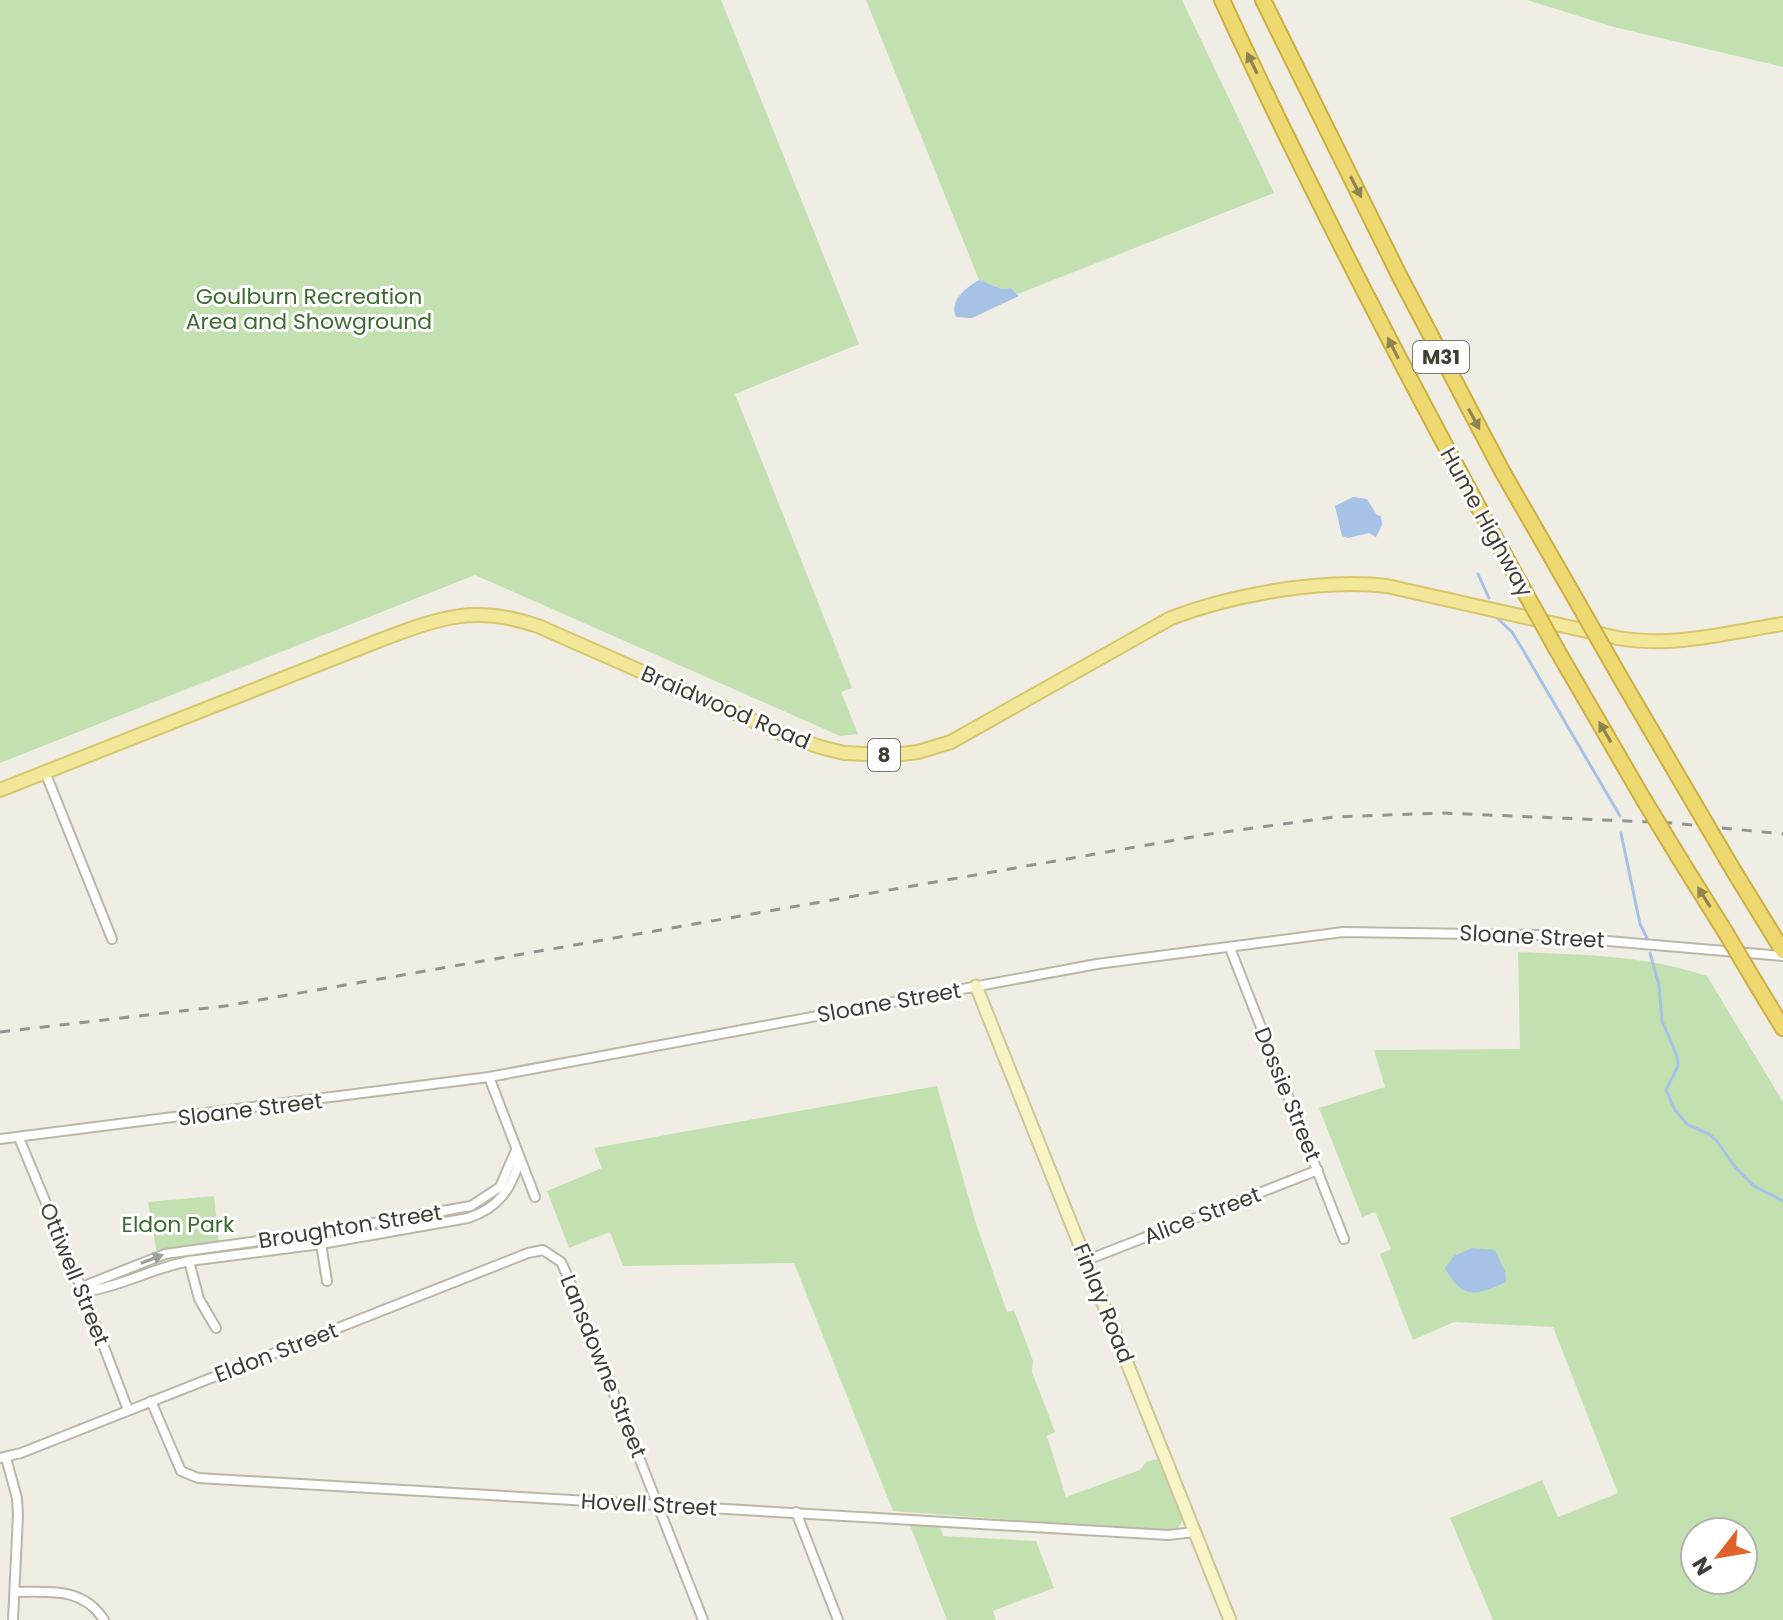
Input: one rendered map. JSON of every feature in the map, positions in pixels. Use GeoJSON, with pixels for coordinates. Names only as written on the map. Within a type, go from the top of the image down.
{"type":"FeatureCollection","features":[{"type":"Feature","properties":{"kind":"highway","name":"Hume Highway"},"geometry":{"type":"LineString","coordinates":[[1264,0],[1445,364],[1620,677],[1783,954]]}},
{"type":"Feature","properties":{"kind":"highway","name":"Hume Highway"},"geometry":{"type":"LineString","coordinates":[[1222,2],[1405,371],[1523,589],[1644,800],[1783,1028]]}},
{"type":"Feature","properties":{"kind":"main road","name":"Braidwood Road"},"geometry":{"type":"LineString","coordinates":[[0,790],[426,623],[476,614],[497,615],[538,626],[790,737],[844,753],[868,756],[918,752],[951,742],[1171,618],[1200,607],[1268,593],[1348,583],[1387,586],[1618,638],[1649,642],[1783,624]]}},
{"type":"Feature","properties":{"kind":"street"},"geometry":{"type":"LineString","coordinates":[[45,772],[112,939]]}},
{"type":"Feature","properties":{"kind":"street","name":"Sloane Street"},"geometry":{"type":"LineString","coordinates":[[0,1139],[489,1077],[1097,964],[1230,948],[1284,938],[1343,932],[1402,931],[1538,935],[1783,954]]}},
{"type":"Feature","properties":{"kind":"street","name":"Dossie Street"},"geometry":{"type":"LineString","coordinates":[[1230,948],[1344,1239]]}},
{"type":"Feature","properties":{"kind":"street","name":"Finlay Road"},"geometry":{"type":"LineString","coordinates":[[976,986],[1230,1620]]}},
{"type":"Feature","properties":{"kind":"street"},"geometry":{"type":"LineString","coordinates":[[489,1077],[535,1197]]}},
{"type":"Feature","properties":{"kind":"street","name":"Ottiwell Street"},"geometry":{"type":"LineString","coordinates":[[19,1138],[128,1410]]}},
{"type":"Feature","properties":{"kind":"street","name":"Broughton Street"},"geometry":{"type":"LineString","coordinates":[[83,1292],[100,1290],[189,1261],[321,1244],[478,1215],[507,1193],[518,1154]]}},
{"type":"Feature","properties":{"kind":"street","name":"Broughton Street"},"geometry":{"type":"LineString","coordinates":[[83,1292],[89,1284],[165,1254],[316,1233],[471,1206],[491,1196],[500,1187],[518,1154]]}},
{"type":"Feature","properties":{"kind":"street","name":"Alice Street"},"geometry":{"type":"LineString","coordinates":[[1087,1260],[1318,1170]]}},
{"type":"Feature","properties":{"kind":"street","name":"Broughton Street"},"geometry":{"type":"LineString","coordinates":[[321,1244],[327,1281]]}},
{"type":"Feature","properties":{"kind":"street","name":"Eldon Street"},"geometry":{"type":"LineString","coordinates":[[3,1458],[538,1249],[548,1251]]}},
{"type":"Feature","properties":{"kind":"street","name":"Lansdowne Street"},"geometry":{"type":"LineString","coordinates":[[548,1251],[561,1262],[568,1277],[703,1620]]}},
{"type":"Feature","properties":{"kind":"street"},"geometry":{"type":"LineString","coordinates":[[189,1261],[199,1299],[216,1328]]}},
{"type":"Feature","properties":{"kind":"street","name":"Hovell Street"},"geometry":{"type":"LineString","coordinates":[[151,1401],[181,1471],[198,1478],[1168,1535],[1195,1532]]}},
{"type":"Feature","properties":{"kind":"street"},"geometry":{"type":"LineString","coordinates":[[3,1458],[17,1506],[13,1620]]}},
{"type":"Feature","properties":{"kind":"street"},"geometry":{"type":"LineString","coordinates":[[796,1512],[838,1620]]}},
{"type":"Feature","properties":{"kind":"street"},"geometry":{"type":"LineString","coordinates":[[16,1592],[58,1591],[74,1595],[89,1603],[104,1620]]}},
{"type":"Feature","properties":{"kind":"green space","name":"Goulburn Recreation Area and Showground"},"geometry":{"type":"Polygon","coordinates":[[[0,0],[721,0],[859,344],[735,394],[852,688],[841,692],[858,734],[840,736],[475,575],[0,763],[0,0]]]}},
{"type":"Feature","properties":{"kind":"green space"},"geometry":{"type":"Polygon","coordinates":[[[866,0],[1182,0],[1274,193],[1018,294],[1011,288],[1002,289],[979,280],[866,0]]]}},
{"type":"Feature","properties":{"kind":"green space"},"geometry":{"type":"Polygon","coordinates":[[[1527,0],[1783,0],[1783,67],[1614,27],[1527,0]]]}},
{"type":"Feature","properties":{"kind":"green space"},"geometry":{"type":"Polygon","coordinates":[[[1518,952],[1613,957],[1660,964],[1707,976],[1783,1102],[1783,1620],[1493,1620],[1450,1518],[1542,1480],[1558,1517],[1618,1493],[1553,1327],[1454,1322],[1413,1340],[1380,1254],[1391,1249],[1375,1212],[1362,1217],[1319,1108],[1385,1087],[1374,1050],[1520,1049],[1518,952]]]}},
{"type":"Feature","properties":{"kind":"green space"},"geometry":{"type":"Polygon","coordinates":[[[937,1086],[976,1224],[1007,1312],[1014,1310],[1033,1361],[1032,1372],[1055,1432],[1047,1436],[1066,1497],[1140,1470],[1146,1462],[1157,1459],[1182,1514],[1178,1528],[1160,1531],[893,1511],[794,1263],[623,1266],[610,1232],[569,1248],[547,1191],[602,1168],[594,1148],[937,1086]]]}},
{"type":"Feature","properties":{"kind":"green space","name":"Eldon Park"},"geometry":{"type":"Polygon","coordinates":[[[214,1196],[219,1243],[157,1254],[148,1202],[214,1196]]]}},
{"type":"Feature","properties":{"kind":"green space"},"geometry":{"type":"Polygon","coordinates":[[[910,1525],[940,1526],[943,1536],[1036,1541],[1054,1588],[993,1611],[996,1620],[947,1620],[910,1525]]]}},
{"type":"Feature","properties":{"kind":"water"},"geometry":{"type":"Polygon","coordinates":[[[979,280],[1002,289],[1011,288],[1019,296],[972,318],[956,317],[957,300],[979,280]]]}},
{"type":"Feature","properties":{"kind":"water"},"geometry":{"type":"Polygon","coordinates":[[[1353,497],[1367,499],[1377,515],[1381,516],[1382,525],[1376,537],[1369,533],[1348,538],[1342,536],[1335,506],[1353,497]]]}},
{"type":"Feature","properties":{"kind":"water"},"geometry":{"type":"Polygon","coordinates":[[[1472,1248],[1495,1250],[1505,1271],[1506,1282],[1478,1292],[1458,1286],[1445,1268],[1454,1256],[1472,1248]]]}},
{"type":"Feature","properties":{"kind":"waterway"},"geometry":{"type":"LineString","coordinates":[[1478,574],[1489,598]]}},
{"type":"Feature","properties":{"kind":"waterway"},"geometry":{"type":"LineString","coordinates":[[1496,617],[1512,632],[1620,816]]}},
{"type":"Feature","properties":{"kind":"waterway"},"geometry":{"type":"LineString","coordinates":[[1621,833],[1640,924],[1647,938]]}},
{"type":"Feature","properties":{"kind":"waterway"},"geometry":{"type":"LineString","coordinates":[[1650,953],[1659,985],[1662,1021],[1677,1056],[1678,1066],[1666,1090],[1675,1110],[1688,1125],[1716,1140],[1735,1167],[1754,1186],[1783,1201]]}},
{"type":"Feature","properties":{"kind":"railway"},"geometry":{"type":"LineString","coordinates":[[0,1032],[225,1006],[1210,834],[1334,817],[1443,813],[1673,823],[1783,834]]}}]}
